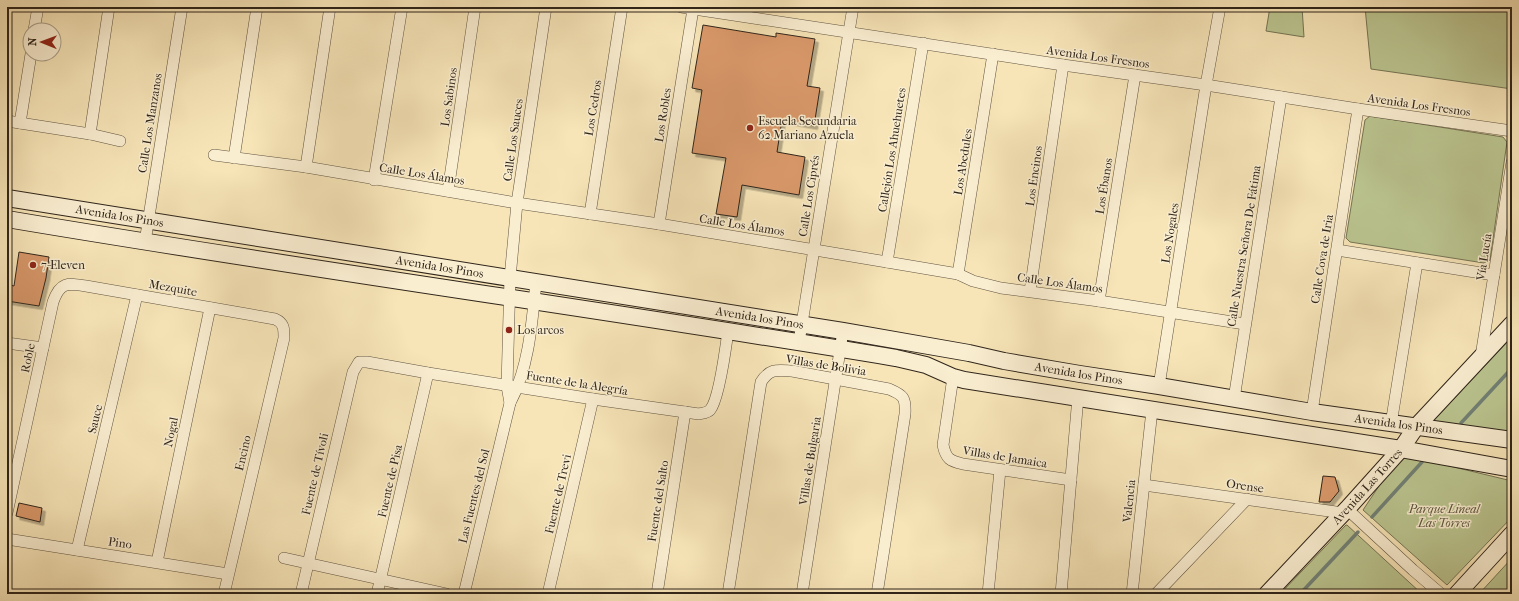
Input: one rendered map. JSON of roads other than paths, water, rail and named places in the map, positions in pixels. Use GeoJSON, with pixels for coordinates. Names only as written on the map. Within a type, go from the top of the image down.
{"type":"FeatureCollection","features":[{"type":"Feature","properties":{"kind":"street"},"geometry":{"type":"LineString","coordinates":[[35,22],[38,7]]}},
{"type":"Feature","properties":{"kind":"street"},"geometry":{"type":"LineString","coordinates":[[90,134],[109,7]]}},
{"type":"Feature","properties":{"kind":"street","name":"Calle Los Manzanos"},"geometry":{"type":"LineString","coordinates":[[145,242],[182,7]]}},
{"type":"Feature","properties":{"kind":"street"},"geometry":{"type":"LineString","coordinates":[[234,158],[257,7]]}},
{"type":"Feature","properties":{"kind":"street"},"geometry":{"type":"LineString","coordinates":[[306,168],[330,7]]}},
{"type":"Feature","properties":{"kind":"street"},"geometry":{"type":"LineString","coordinates":[[374,180],[402,7]]}},
{"type":"Feature","properties":{"kind":"street","name":"Los Sabinos"},"geometry":{"type":"LineString","coordinates":[[448,191],[475,7]]}},
{"type":"Feature","properties":{"kind":"street","name":"Calle Los Sauces"},"geometry":{"type":"LineString","coordinates":[[510,297],[510,278],[516,203],[546,7]]}},
{"type":"Feature","properties":{"kind":"street","name":"Los Cedros"},"geometry":{"type":"LineString","coordinates":[[590,214],[622,7]]}},
{"type":"Feature","properties":{"kind":"street","name":"Avenida Los Fresnos"},"geometry":{"type":"LineString","coordinates":[[681,7],[1063,65],[1206,85],[1358,110],[1512,131]]}},
{"type":"Feature","properties":{"kind":"street","name":"Calle Los Ciprés"},"geometry":{"type":"LineString","coordinates":[[799,342],[853,7]]}},
{"type":"Feature","properties":{"kind":"street","name":"Los Nogales"},"geometry":{"type":"LineString","coordinates":[[1159,386],[1206,85],[1220,7]]}},
{"type":"Feature","properties":{"kind":"street","name":"Los Robles"},"geometry":{"type":"LineString","coordinates":[[659,224],[693,9]]}},
{"type":"Feature","properties":{"kind":"street","name":"Callejón Los Ahuehuetes"},"geometry":{"type":"LineString","coordinates":[[887,262],[923,43]]}},
{"type":"Feature","properties":{"kind":"street","name":"Los Abedules"},"geometry":{"type":"LineString","coordinates":[[958,274],[993,54]]}},
{"type":"Feature","properties":{"kind":"street"},"geometry":{"type":"LineString","coordinates":[[20,123],[30,62]]}},
{"type":"Feature","properties":{"kind":"street","name":"Los Encinos"},"geometry":{"type":"LineString","coordinates":[[1030,291],[1063,65]]}},
{"type":"Feature","properties":{"kind":"street","name":"Los Ébanos"},"geometry":{"type":"LineString","coordinates":[[1099,301],[1135,75]]}},
{"type":"Feature","properties":{"kind":"street","name":"Calle Nuestra Señora De Fátima"},"geometry":{"type":"LineString","coordinates":[[1234,398],[1281,97]]}},
{"type":"Feature","properties":{"kind":"street","name":"Calle Cova de Iria"},"geometry":{"type":"LineString","coordinates":[[1312,412],[1358,110]]}},
{"type":"Feature","properties":{"kind":"street"},"geometry":{"type":"LineString","coordinates":[[7,121],[90,134],[120,141]]}},
{"type":"Feature","properties":{"kind":"street","name":"Calle Los Álamos"},"geometry":{"type":"LineString","coordinates":[[214,155],[306,168],[516,203],[659,224],[958,274],[973,281],[994,286],[1245,324]]}},
{"type":"Feature","properties":{"kind":"street","name":"Vía Lucía"},"geometry":{"type":"LineString","coordinates":[[1481,356],[1512,162]]}},
{"type":"Feature","properties":{"kind":"street","name":"Avenida los Pinos"},"geometry":{"type":"LineString","coordinates":[[7,198],[843,331],[969,353],[1004,361],[1312,412],[1512,440]]}},
{"type":"Feature","properties":{"kind":"street","name":"Avenida los Pinos"},"geometry":{"type":"LineString","coordinates":[[7,219],[145,242],[534,300],[896,358],[926,365],[953,377],[964,380],[1401,449],[1506,468]]}},
{"type":"Feature","properties":{"kind":"street"},"geometry":{"type":"LineString","coordinates":[[324,269],[327,250]]}},
{"type":"Feature","properties":{"kind":"street"},"geometry":{"type":"LineString","coordinates":[[1337,250],[1494,275]]}},
{"type":"Feature","properties":{"kind":"street"},"geometry":{"type":"LineString","coordinates":[[1391,424],[1417,263]]}},
{"type":"Feature","properties":{"kind":"street","name":"Las Fuentes del Sol"},"geometry":{"type":"LineString","coordinates":[[464,594],[513,387],[532,328],[536,282]]}},
{"type":"Feature","properties":{"kind":"street","name":"Mezquite"},"geometry":{"type":"LineString","coordinates":[[53,302],[59,289],[64,285],[70,284],[275,319],[282,323],[284,327],[284,338]]}},
{"type":"Feature","properties":{"kind":"street","name":"Sauce"},"geometry":{"type":"LineString","coordinates":[[77,550],[137,295]]}},
{"type":"Feature","properties":{"kind":"street","name":"Las Fuentes del Sol"},"geometry":{"type":"LineString","coordinates":[[510,297],[513,387]]}},
{"type":"Feature","properties":{"kind":"street","name":"Roble"},"geometry":{"type":"LineString","coordinates":[[7,513],[53,302]]}},
{"type":"Feature","properties":{"kind":"street","name":"Nogal"},"geometry":{"type":"LineString","coordinates":[[157,562],[210,308]]}},
{"type":"Feature","properties":{"kind":"street","name":"Avenida Las Torres"},"geometry":{"type":"LineString","coordinates":[[1267,594],[1345,511],[1401,449],[1416,427],[1512,324]]}},
{"type":"Feature","properties":{"kind":"street","name":"Fuente de la Alegría"},"geometry":{"type":"LineString","coordinates":[[359,362],[593,399],[685,412],[704,413],[709,411],[713,406],[717,393],[728,331]]}},
{"type":"Feature","properties":{"kind":"street","name":"Villas de Bulgaria"},"geometry":{"type":"LineString","coordinates":[[802,594],[843,331]]}},
{"type":"Feature","properties":{"kind":"street","name":"Encino"},"geometry":{"type":"LineString","coordinates":[[224,594],[284,338]]}},
{"type":"Feature","properties":{"kind":"street"},"geometry":{"type":"LineString","coordinates":[[7,343],[43,348]]}},
{"type":"Feature","properties":{"kind":"street","name":"Fuente de Tívoli"},"geometry":{"type":"LineString","coordinates":[[301,594],[353,372],[359,362]]}},
{"type":"Feature","properties":{"kind":"street","name":"Villas de Bolivia"},"geometry":{"type":"LineString","coordinates":[[728,594],[761,382],[765,376],[777,370],[792,371],[889,389],[900,394],[904,398],[906,404],[877,594]]}},
{"type":"Feature","properties":{"kind":"street","name":"Fuente de Pisa"},"geometry":{"type":"LineString","coordinates":[[377,594],[428,374]]}},
{"type":"Feature","properties":{"kind":"street"},"geometry":{"type":"LineString","coordinates":[[1061,594],[1080,374]]}},
{"type":"Feature","properties":{"kind":"street","name":"Villas de Jamaica"},"geometry":{"type":"LineString","coordinates":[[953,377],[943,445],[945,454],[949,459],[955,462],[1000,470],[1071,480]]}},
{"type":"Feature","properties":{"kind":"street","name":"Fuente de Trevi"},"geometry":{"type":"LineString","coordinates":[[548,594],[593,399]]}},
{"type":"Feature","properties":{"kind":"street","name":"Valencia"},"geometry":{"type":"LineString","coordinates":[[1132,594],[1152,410]]}},
{"type":"Feature","properties":{"kind":"street","name":"Fuente del Salto"},"geometry":{"type":"LineString","coordinates":[[657,594],[685,412]]}},
{"type":"Feature","properties":{"kind":"street"},"geometry":{"type":"LineString","coordinates":[[988,594],[1000,470]]}},
{"type":"Feature","properties":{"kind":"street","name":"Orense"},"geometry":{"type":"LineString","coordinates":[[1144,485],[1345,511]]}},
{"type":"Feature","properties":{"kind":"street"},"geometry":{"type":"LineString","coordinates":[[1156,594],[1247,499]]}},
{"type":"Feature","properties":{"kind":"street"},"geometry":{"type":"LineString","coordinates":[[1345,511],[1441,594]]}},
{"type":"Feature","properties":{"kind":"street"},"geometry":{"type":"LineString","coordinates":[[1457,594],[1512,534]]}},
{"type":"Feature","properties":{"kind":"street","name":"Pino"},"geometry":{"type":"LineString","coordinates":[[7,539],[228,574]]}},
{"type":"Feature","properties":{"kind":"street"},"geometry":{"type":"LineString","coordinates":[[284,558],[381,578],[447,594]]}},
{"type":"Feature","properties":{"kind":"waterway"},"geometry":{"type":"LineString","coordinates":[[1461,423],[1512,368]]}},
{"type":"Feature","properties":{"kind":"waterway"},"geometry":{"type":"LineString","coordinates":[[1372,517],[1422,462]]}},
{"type":"Feature","properties":{"kind":"waterway"},"geometry":{"type":"LineString","coordinates":[[1300,594],[1358,532]]}},
{"type":"Feature","properties":{"kind":"place","name":"Escuela Secundaria 62 Mariano Azuela"},"geometry":{"type":"Point","coordinates":[750,128]}},
{"type":"Feature","properties":{"kind":"place","name":"7-Eleven"},"geometry":{"type":"Point","coordinates":[33,265]}},
{"type":"Feature","properties":{"kind":"place","name":"Los arcos"},"geometry":{"type":"Point","coordinates":[509,330]}},
{"type":"Feature","properties":{"kind":"park label","name":"Parque Lineal Las Torres"},"geometry":{"type":"Point","coordinates":[1444,516]}}]}
